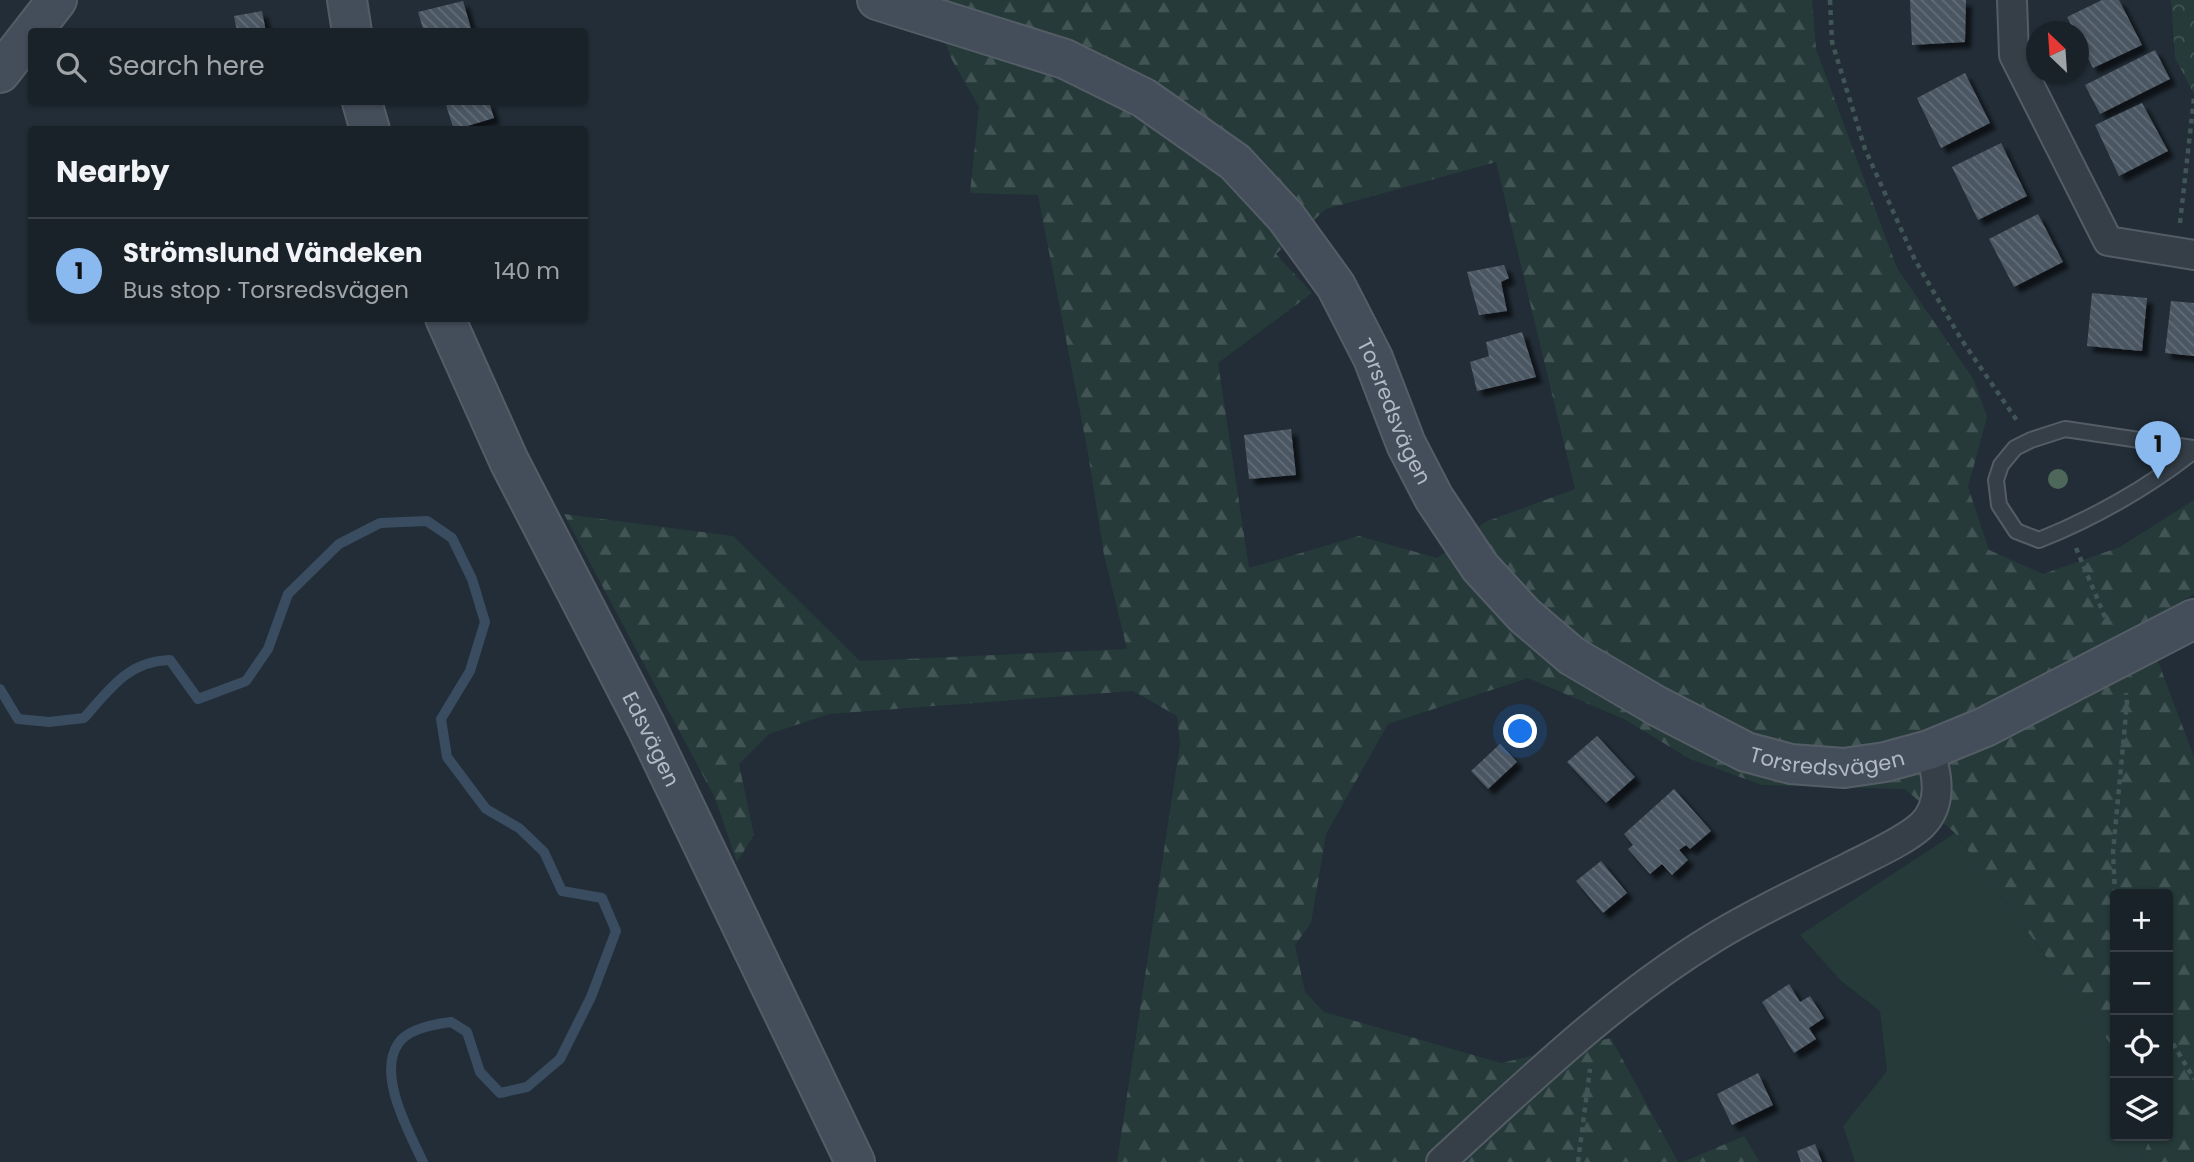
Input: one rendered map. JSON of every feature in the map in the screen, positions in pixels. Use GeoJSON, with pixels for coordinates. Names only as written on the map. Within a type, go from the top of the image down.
{"type":"FeatureCollection","features":[{"type":"Feature","properties":{"kind":"street"},"geometry":{"type":"LineString","coordinates":[[32,28],[57,0]]}},
{"type":"Feature","properties":{"kind":"street"},"geometry":{"type":"LineString","coordinates":[[347,0],[351,28]]}},
{"type":"Feature","properties":{"kind":"street","name":"Torsredsvägen"},"geometry":{"type":"LineString","coordinates":[[877,0],[1065,59],[1144,98],[1235,162],[1286,217],[1336,286],[1373,358],[1406,444],[1428,487],[1480,567],[1524,615],[1573,656],[1657,706],[1745,752],[1791,764],[1844,768],[1885,762],[1929,750],[1985,727],[2194,619]]}},
{"type":"Feature","properties":{"kind":"street"},"geometry":{"type":"LineString","coordinates":[[2012,0],[2014,55],[2108,241],[2186,254]]}},
{"type":"Feature","properties":{"kind":"street"},"geometry":{"type":"LineString","coordinates":[[4,59],[28,32]]}},
{"type":"Feature","properties":{"kind":"street"},"geometry":{"type":"LineString","coordinates":[[363,105],[369,126]]}},
{"type":"Feature","properties":{"kind":"street","name":"Edsvägen"},"geometry":{"type":"LineString","coordinates":[[447,322],[509,461],[646,726],[855,1162]]}},
{"type":"Feature","properties":{"kind":"street","name":"Torsredsvägen"},"geometry":{"type":"LineString","coordinates":[[1441,1162],[1523,1087],[1647,982],[1713,938],[1882,851],[1923,824],[1937,802],[1935,766],[1929,750]]}},
{"type":"Feature","properties":{"kind":"lane"},"geometry":{"type":"LineString","coordinates":[[2065,429],[2194,450],[2158,479],[2070,527],[2039,540],[2016,531],[2000,505],[1996,480],[2001,465],[2015,448],[2065,429]]}},
{"type":"Feature","properties":{"kind":"path"},"geometry":{"type":"LineString","coordinates":[[1830,0],[1832,43],[1865,149],[1915,260],[1961,339],[2031,440]]}},
{"type":"Feature","properties":{"kind":"path"},"geometry":{"type":"LineString","coordinates":[[2186,254],[2182,200],[2194,98]]}},
{"type":"Feature","properties":{"kind":"path"},"geometry":{"type":"LineString","coordinates":[[2070,527],[2079,556],[2121,656],[2127,703],[2113,852],[2115,889]]}},
{"type":"Feature","properties":{"kind":"path"},"geometry":{"type":"LineString","coordinates":[[1578,1162],[1594,1045],[1587,1032]]}},
{"type":"Feature","properties":{"kind":"path"},"geometry":{"type":"LineString","coordinates":[[2173,1043],[2194,1079]]}},
{"type":"Feature","properties":{"kind":"green space"},"geometry":{"type":"Polygon","coordinates":[[[929,0],[1812,0],[1816,49],[1897,268],[1974,380],[1987,417],[1968,487],[1989,550],[2043,574],[2120,547],[2194,500],[2194,594],[2144,624],[2194,757],[2194,1162],[2141,1162],[2148,1141],[2173,1141],[2173,889],[2110,889],[2110,1043],[1955,833],[1905,789],[1762,785],[1690,759],[1624,719],[1528,678],[1388,724],[1326,834],[1311,923],[1295,945],[1305,992],[1324,1012],[1501,1063],[1611,1038],[1678,1162],[1117,1162],[1180,744],[1177,716],[1133,691],[829,714],[769,734],[739,764],[754,835],[737,862],[715,798],[564,514],[733,536],[860,661],[1127,649],[1104,555],[1088,453],[1038,195],[970,193],[979,107],[952,60],[929,0]],[[1496,162],[1326,209],[1276,254],[1312,293],[1218,363],[1249,568],[1359,536],[1437,558],[1485,522],[1575,489],[1496,162]]]}},
{"type":"Feature","properties":{"kind":"green space"},"geometry":{"type":"Polygon","coordinates":[[[2171,0],[2194,0],[2194,94],[2175,58],[2171,0]]]}},
{"type":"Feature","properties":{"kind":"green space"},"geometry":{"type":"Polygon","coordinates":[[[1955,833],[2110,1043],[2110,1141],[2148,1141],[2141,1162],[1855,1162],[1843,1126],[1887,1071],[1880,1011],[1840,980],[1800,935],[1955,833]]]}},
{"type":"Feature","properties":{"kind":"green space"},"geometry":{"type":"Polygon","coordinates":[[[1744,1136],[1760,1162],[1683,1162],[1744,1136]]]}},
{"type":"Feature","properties":{"kind":"building"},"geometry":{"type":"Polygon","coordinates":[[[1910,0],[1966,0],[1965,42],[1912,45],[1910,0]]]}},
{"type":"Feature","properties":{"kind":"building"},"geometry":{"type":"Polygon","coordinates":[[[2102,0],[2119,0],[2142,45],[2093,68],[2089,60],[2089,21],[2069,21],[2067,17],[2102,0]]]}},
{"type":"Feature","properties":{"kind":"building"},"geometry":{"type":"Polygon","coordinates":[[[463,1],[471,28],[423,28],[418,12],[463,1]]]}},
{"type":"Feature","properties":{"kind":"building"},"geometry":{"type":"Polygon","coordinates":[[[262,11],[265,28],[236,28],[234,16],[262,11]]]}},
{"type":"Feature","properties":{"kind":"building"},"geometry":{"type":"Polygon","coordinates":[[[2155,50],[2170,79],[2100,114],[2085,85],[2155,50]]]}},
{"type":"Feature","properties":{"kind":"building"},"geometry":{"type":"Polygon","coordinates":[[[1965,73],[1990,123],[1941,148],[1917,98],[1965,73]]]}},
{"type":"Feature","properties":{"kind":"building"},"geometry":{"type":"Polygon","coordinates":[[[2142,103],[2168,151],[2119,176],[2095,125],[2142,103]]]}},
{"type":"Feature","properties":{"kind":"building"},"geometry":{"type":"Polygon","coordinates":[[[446,105],[490,105],[494,118],[467,126],[453,126],[446,105]]]}},
{"type":"Feature","properties":{"kind":"building"},"geometry":{"type":"Polygon","coordinates":[[[2001,143],[2027,196],[1978,220],[1952,167],[2001,143]]]}},
{"type":"Feature","properties":{"kind":"building"},"geometry":{"type":"Polygon","coordinates":[[[2038,214],[2063,262],[2014,287],[1989,239],[2038,214]]]}},
{"type":"Feature","properties":{"kind":"building"},"geometry":{"type":"Polygon","coordinates":[[[1504,265],[1509,278],[1501,282],[1507,311],[1479,315],[1467,272],[1504,265]]]}},
{"type":"Feature","properties":{"kind":"building"},"geometry":{"type":"Polygon","coordinates":[[[2092,293],[2147,298],[2142,351],[2087,346],[2092,293]]]}},
{"type":"Feature","properties":{"kind":"building"},"geometry":{"type":"Polygon","coordinates":[[[2171,301],[2194,303],[2194,356],[2165,353],[2171,301]]]}},
{"type":"Feature","properties":{"kind":"building"},"geometry":{"type":"Polygon","coordinates":[[[1522,332],[1536,377],[1477,391],[1470,362],[1489,356],[1486,342],[1522,332]]]}},
{"type":"Feature","properties":{"kind":"building"},"geometry":{"type":"Polygon","coordinates":[[[1291,429],[1296,475],[1249,479],[1244,435],[1291,429]]]}},
{"type":"Feature","properties":{"kind":"building"},"geometry":{"type":"Polygon","coordinates":[[[1597,736],[1635,777],[1606,803],[1567,762],[1597,736]]]}},
{"type":"Feature","properties":{"kind":"building"},"geometry":{"type":"Polygon","coordinates":[[[1500,744],[1517,762],[1488,789],[1471,771],[1500,744]]]}},
{"type":"Feature","properties":{"kind":"building"},"geometry":{"type":"Polygon","coordinates":[[[1674,789],[1711,831],[1690,849],[1686,845],[1679,850],[1688,860],[1672,875],[1662,864],[1650,874],[1628,849],[1633,845],[1624,834],[1674,789]]]}},
{"type":"Feature","properties":{"kind":"building"},"geometry":{"type":"Polygon","coordinates":[[[1601,861],[1627,893],[1603,913],[1576,881],[1601,861]]]}},
{"type":"Feature","properties":{"kind":"building"},"geometry":{"type":"Polygon","coordinates":[[[1789,984],[1800,1002],[1810,996],[1824,1018],[1809,1028],[1816,1039],[1794,1053],[1762,1002],[1789,984]]]}},
{"type":"Feature","properties":{"kind":"building"},"geometry":{"type":"Polygon","coordinates":[[[1758,1073],[1773,1105],[1732,1125],[1717,1094],[1758,1073]]]}},
{"type":"Feature","properties":{"kind":"building"},"geometry":{"type":"Polygon","coordinates":[[[1815,1144],[1822,1162],[1801,1162],[1797,1151],[1815,1144]]]}},
{"type":"Feature","properties":{"kind":"waterway"},"geometry":{"type":"LineString","coordinates":[[0,689],[18,719],[49,722],[84,718],[112,687],[131,671],[142,665],[170,660],[198,699],[246,681],[268,649],[288,594],[339,544],[380,523],[427,521],[452,538],[472,579],[485,622],[470,671],[441,719],[447,757],[486,809],[519,828],[544,852],[562,891],[602,898],[616,931],[591,997],[560,1059],[527,1087],[500,1093],[480,1072],[467,1032],[451,1022],[422,1028],[402,1039],[392,1057],[393,1087],[403,1120],[423,1162]]}},
{"type":"Feature","properties":{"kind":"place","name":"Strömslund Vändeken"},"geometry":{"type":"Point","coordinates":[2158,479]}}]}
